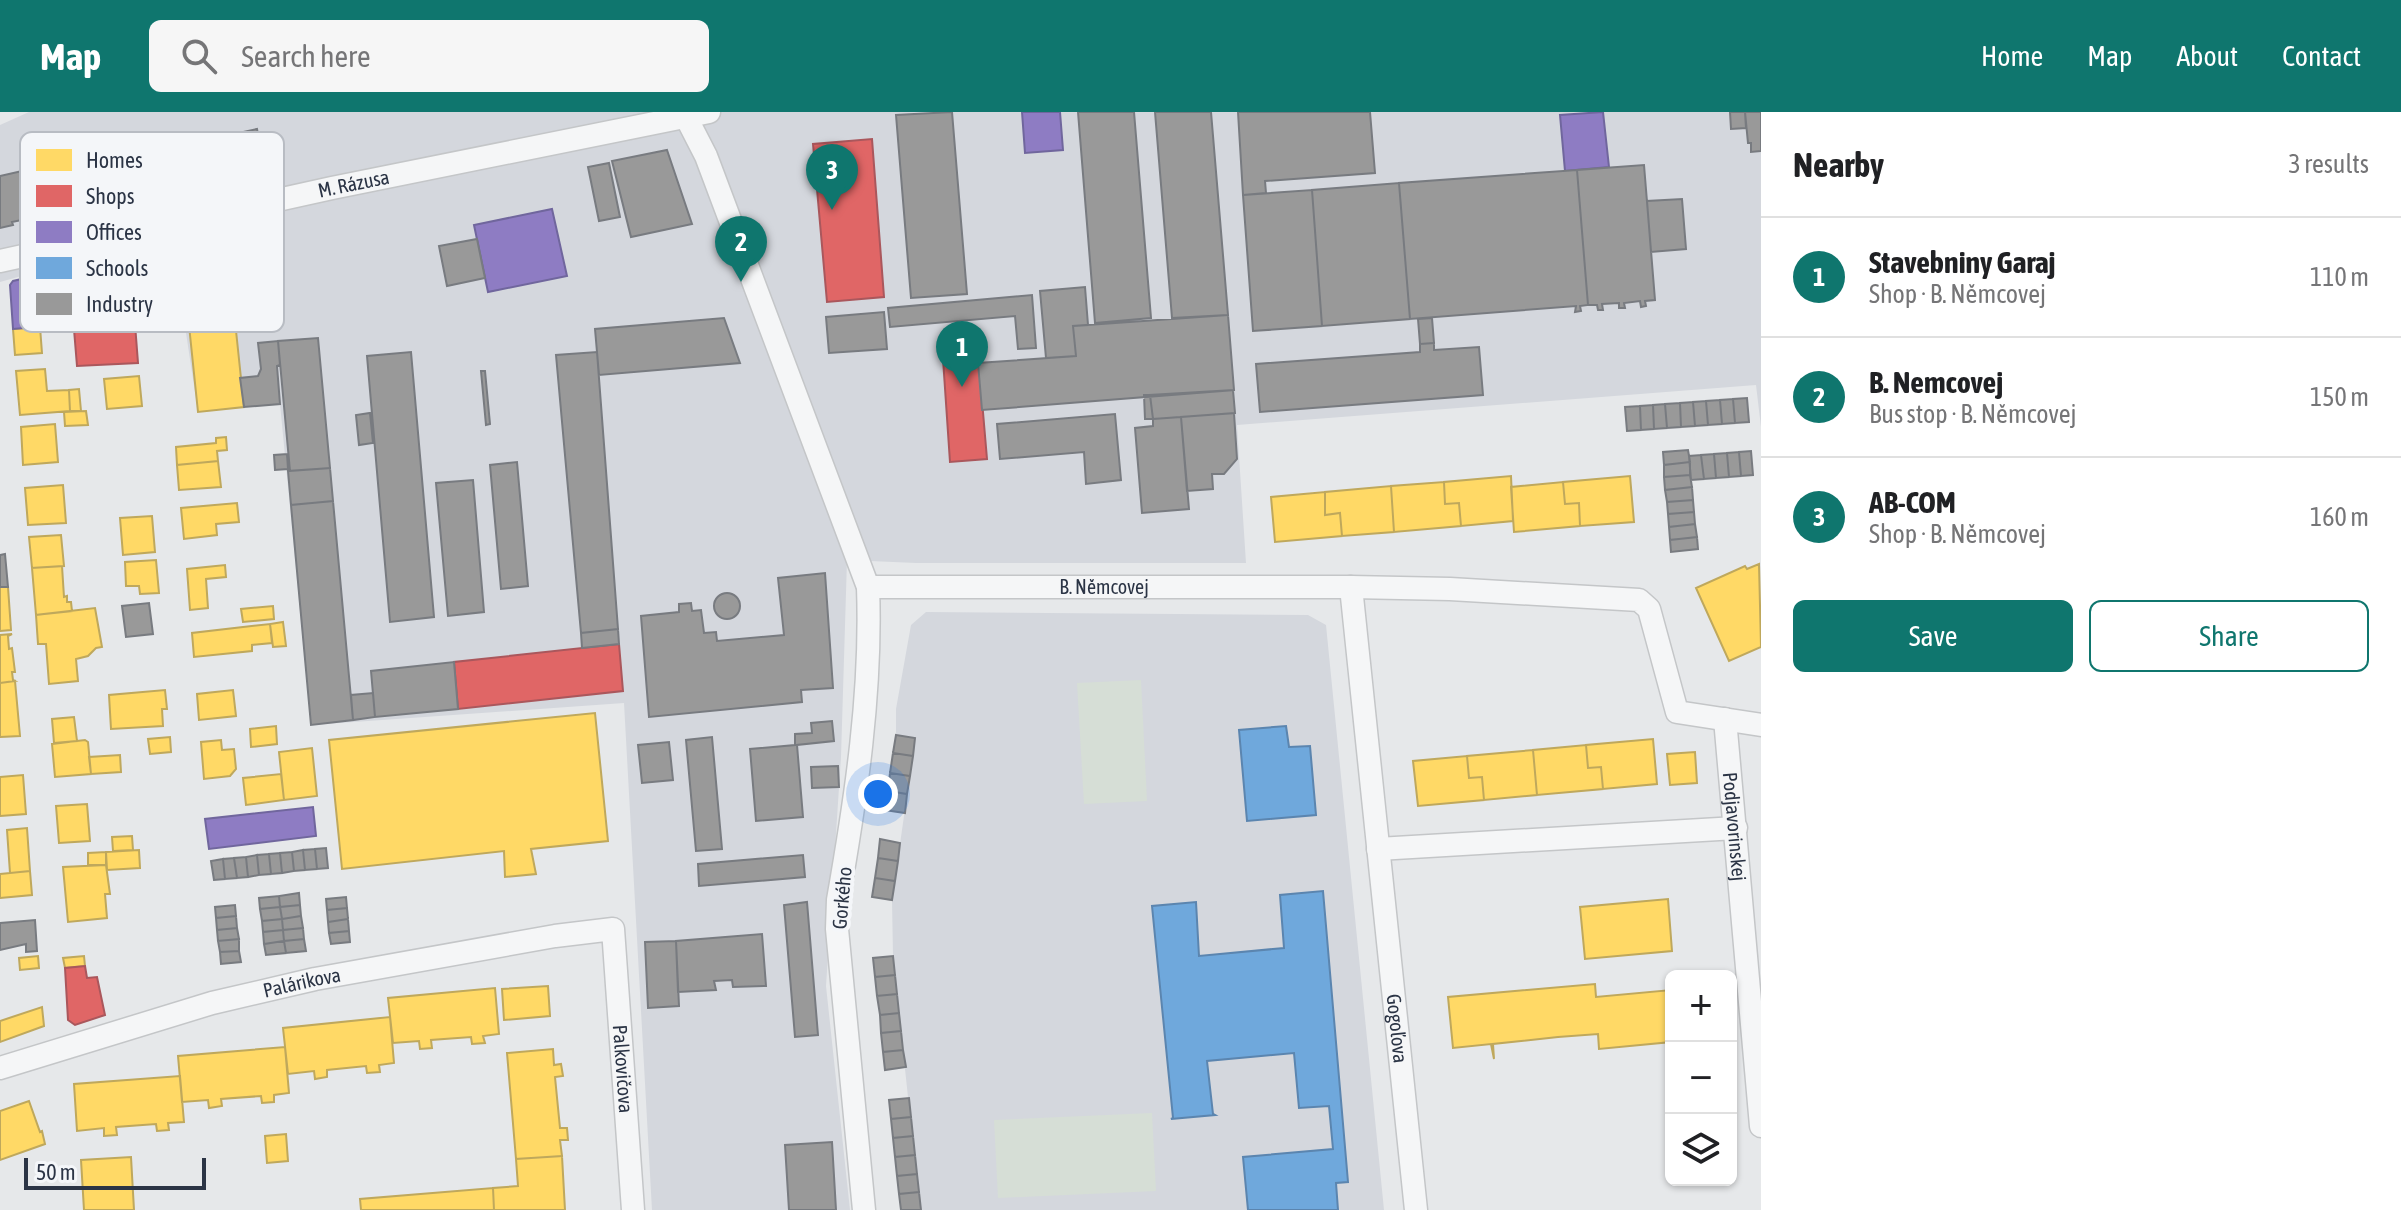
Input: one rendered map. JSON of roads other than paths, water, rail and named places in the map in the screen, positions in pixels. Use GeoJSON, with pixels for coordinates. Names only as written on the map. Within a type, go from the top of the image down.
{"type":"FeatureCollection","features":[{"type":"Feature","properties":{"kind":"street","name":"M. Rázusa"},"geometry":{"type":"LineString","coordinates":[[284,199],[709,112]]}},
{"type":"Feature","properties":{"kind":"street"},"geometry":{"type":"LineString","coordinates":[[686,117],[706,156],[868,587]]}},
{"type":"Feature","properties":{"kind":"street","name":"M. Rázusa"},"geometry":{"type":"LineString","coordinates":[[0,261],[20,257]]}},
{"type":"Feature","properties":{"kind":"street","name":"B. Němcovej"},"geometry":{"type":"LineString","coordinates":[[868,587],[1351,587],[1450,589],[1639,600],[1649,609],[1677,712],[1761,725]]}},
{"type":"Feature","properties":{"kind":"street","name":"Gorkého"},"geometry":{"type":"LineString","coordinates":[[864,1210],[837,929],[838,900],[862,732],[870,638],[868,587]]}},
{"type":"Feature","properties":{"kind":"street","name":"Gogoľova"},"geometry":{"type":"LineString","coordinates":[[1351,587],[1416,1210]]}},
{"type":"Feature","properties":{"kind":"street","name":"Podjavorinskej"},"geometry":{"type":"LineString","coordinates":[[1725,719],[1761,1126]]}},
{"type":"Feature","properties":{"kind":"street"},"geometry":{"type":"LineString","coordinates":[[1378,849],[1736,828]]}},
{"type":"Feature","properties":{"kind":"street","name":"Palárikova"},"geometry":{"type":"LineString","coordinates":[[0,1068],[212,1003],[315,979],[555,936],[613,929]]}},
{"type":"Feature","properties":{"kind":"street","name":"Palkovičova"},"geometry":{"type":"LineString","coordinates":[[613,929],[633,1210]]}},
{"type":"Feature","properties":{"kind":"place","name":"AB-COM"},"geometry":{"type":"Point","coordinates":[832,210]}},
{"type":"Feature","properties":{"kind":"place","name":"B. Nemcovej"},"geometry":{"type":"Point","coordinates":[741,282]}},
{"type":"Feature","properties":{"kind":"place","name":"Stavebniny Garaj"},"geometry":{"type":"Point","coordinates":[962,387]}}]}
